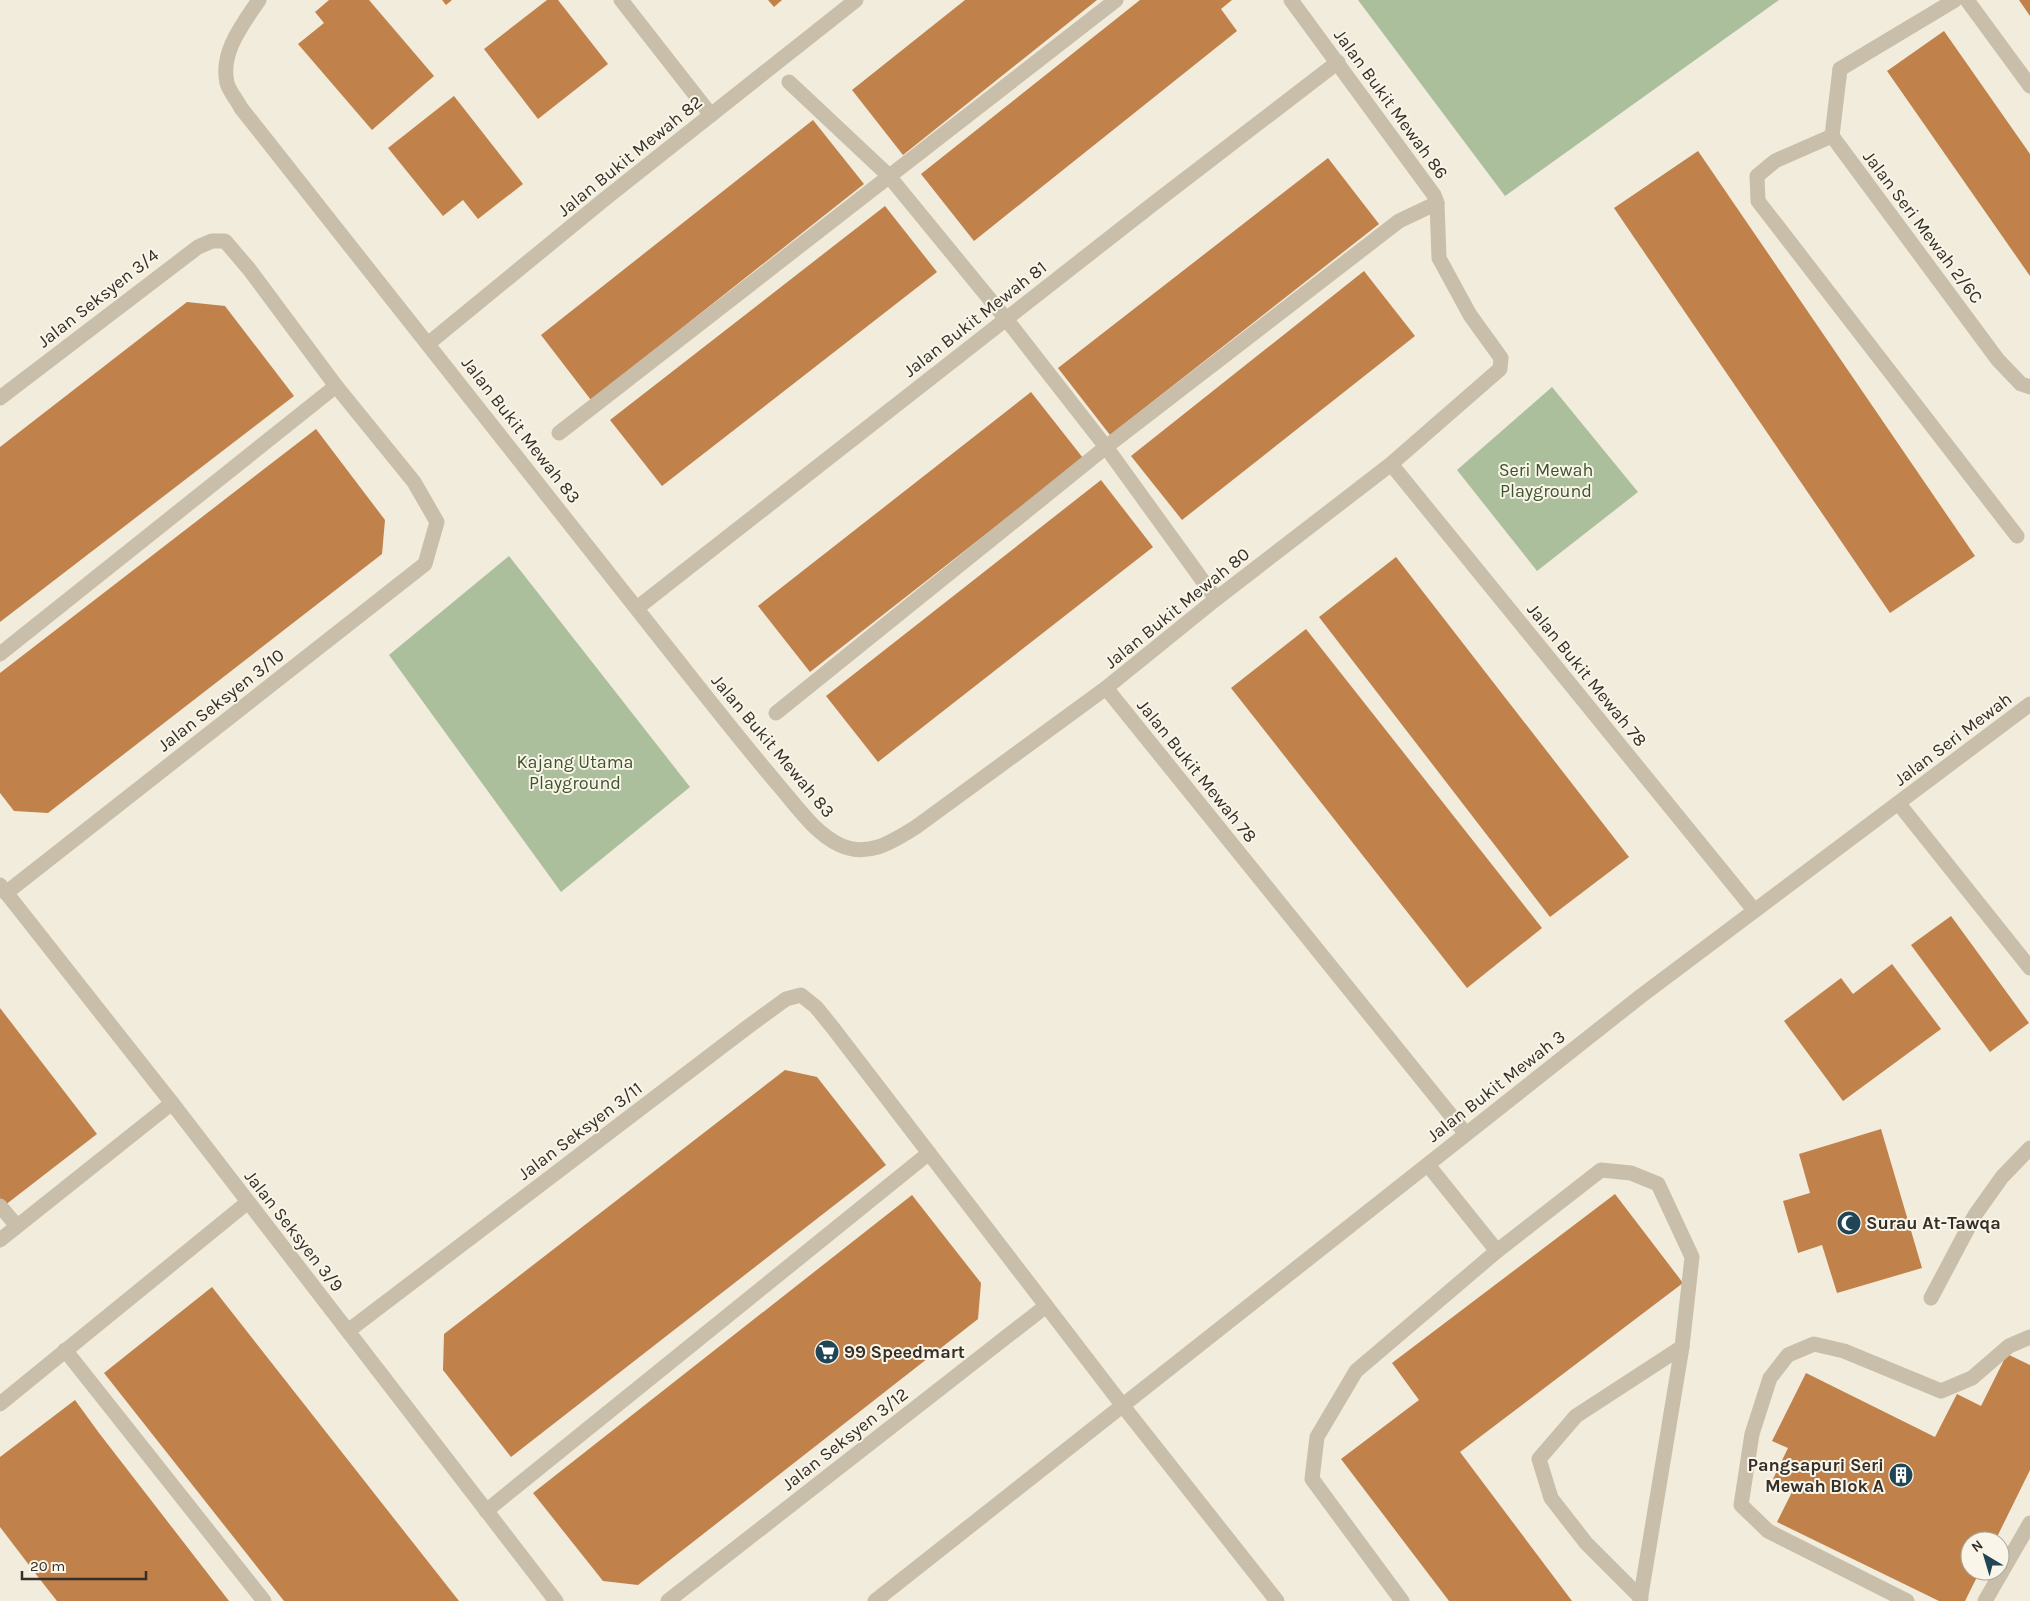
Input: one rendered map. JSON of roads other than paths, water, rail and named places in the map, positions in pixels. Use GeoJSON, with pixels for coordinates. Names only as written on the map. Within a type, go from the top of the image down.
{"type":"FeatureCollection","features":[{"type":"Feature","properties":{"kind":"street","name":"Jalan Bukit Mewah 83"},"geometry":{"type":"LineString","coordinates":[[259,0],[235,35],[226,65],[228,84],[241,108],[429,343],[741,741],[817,830],[840,845],[861,850]]}},
{"type":"Feature","properties":{"kind":"street"},"geometry":{"type":"LineString","coordinates":[[621,0],[711,115]]}},
{"type":"Feature","properties":{"kind":"street","name":"Jalan Bukit Mewah 82"},"geometry":{"type":"LineString","coordinates":[[429,343],[856,0]]}},
{"type":"Feature","properties":{"kind":"street"},"geometry":{"type":"LineString","coordinates":[[559,432],[1116,0]]}},
{"type":"Feature","properties":{"kind":"street","name":"Jalan Bukit Mewah 86"},"geometry":{"type":"LineString","coordinates":[[1291,0],[1338,62],[1437,203],[1439,258],[1470,315],[1501,358],[1500,369]]}},
{"type":"Feature","properties":{"kind":"street"},"geometry":{"type":"LineString","coordinates":[[1955,0],[1840,69],[1832,136],[1775,161],[1757,176],[1758,201],[2016,536]]}},
{"type":"Feature","properties":{"kind":"street"},"geometry":{"type":"LineString","coordinates":[[1967,0],[2030,86]]}},
{"type":"Feature","properties":{"kind":"street","name":"Jalan Bukit Mewah 81"},"geometry":{"type":"LineString","coordinates":[[637,608],[1338,62]]}},
{"type":"Feature","properties":{"kind":"street"},"geometry":{"type":"LineString","coordinates":[[789,82],[888,175],[1006,319],[1106,447],[1216,599]]}},
{"type":"Feature","properties":{"kind":"street","name":"Jalan Seri Mewah 2/6C"},"geometry":{"type":"LineString","coordinates":[[1832,136],[1998,360],[2021,384],[2030,387]]}},
{"type":"Feature","properties":{"kind":"street"},"geometry":{"type":"LineString","coordinates":[[776,712],[1106,447],[1399,221],[1437,203]]}},
{"type":"Feature","properties":{"kind":"street","name":"Jalan Seksyen 3/4"},"geometry":{"type":"LineString","coordinates":[[0,398],[198,247],[212,241],[225,242],[249,269],[336,386]]}},
{"type":"Feature","properties":{"kind":"street","name":"Jalan Bukit Mewah 80"},"geometry":{"type":"LineString","coordinates":[[861,850],[888,845],[916,827],[1106,688],[1216,599],[1391,464],[1500,369]]}},
{"type":"Feature","properties":{"kind":"street"},"geometry":{"type":"LineString","coordinates":[[0,654],[336,386]]}},
{"type":"Feature","properties":{"kind":"street","name":"Jalan Seksyen 3/10"},"geometry":{"type":"LineString","coordinates":[[3,889],[425,564],[437,522],[414,482],[336,386]]}},
{"type":"Feature","properties":{"kind":"street","name":"Jalan Bukit Mewah 78"},"geometry":{"type":"LineString","coordinates":[[1391,464],[1754,910]]}},
{"type":"Feature","properties":{"kind":"street","name":"Jalan Bukit Mewah 78"},"geometry":{"type":"LineString","coordinates":[[1106,688],[1466,1134]]}},
{"type":"Feature","properties":{"kind":"street","name":"Jalan Seri Mewah"},"geometry":{"type":"LineString","coordinates":[[1899,804],[2030,704]]}},
{"type":"Feature","properties":{"kind":"street"},"geometry":{"type":"LineString","coordinates":[[1899,804],[2030,968]]}},
{"type":"Feature","properties":{"kind":"street","name":"Jalan Bukit Mewah 3"},"geometry":{"type":"LineString","coordinates":[[875,1601],[1641,996],[1754,910],[1899,804]]}},
{"type":"Feature","properties":{"kind":"street","name":"Jalan Seksyen 3/9"},"geometry":{"type":"LineString","coordinates":[[3,889],[172,1104],[556,1601]]}},
{"type":"Feature","properties":{"kind":"street","name":"Jalan Seksyen 3/11"},"geometry":{"type":"LineString","coordinates":[[348,1331],[786,999],[801,995],[808,999],[833,1028],[1046,1306],[1277,1601]]}},
{"type":"Feature","properties":{"kind":"street"},"geometry":{"type":"LineString","coordinates":[[0,1240],[172,1104]]}},
{"type":"Feature","properties":{"kind":"street"},"geometry":{"type":"LineString","coordinates":[[1931,1298],[1975,1215],[2002,1177],[2030,1148]]}},
{"type":"Feature","properties":{"kind":"street"},"geometry":{"type":"LineString","coordinates":[[486,1511],[929,1153]]}},
{"type":"Feature","properties":{"kind":"street"},"geometry":{"type":"LineString","coordinates":[[1428,1165],[1497,1251]]}},
{"type":"Feature","properties":{"kind":"street"},"geometry":{"type":"LineString","coordinates":[[1402,1601],[1312,1479],[1317,1437],[1356,1371],[1497,1251],[1601,1170],[1631,1173],[1658,1184],[1692,1257],[1682,1347],[1641,1600]]}},
{"type":"Feature","properties":{"kind":"street"},"geometry":{"type":"LineString","coordinates":[[0,1404],[248,1202]]}},
{"type":"Feature","properties":{"kind":"street"},"geometry":{"type":"LineString","coordinates":[[0,1206],[17,1226]]}},
{"type":"Feature","properties":{"kind":"street","name":"Jalan Seksyen 3/12"},"geometry":{"type":"LineString","coordinates":[[668,1601],[1046,1306]]}},
{"type":"Feature","properties":{"kind":"street"},"geometry":{"type":"LineString","coordinates":[[1907,1601],[1768,1532],[1740,1505],[1752,1434],[1770,1378],[1788,1355],[1814,1344],[1844,1351],[1941,1392],[1972,1378],[2009,1346],[2030,1337]]}},
{"type":"Feature","properties":{"kind":"street"},"geometry":{"type":"LineString","coordinates":[[1641,1600],[1586,1543],[1551,1498],[1539,1459],[1576,1416],[1682,1347]]}},
{"type":"Feature","properties":{"kind":"street"},"geometry":{"type":"LineString","coordinates":[[65,1350],[264,1601]]}},
{"type":"Feature","properties":{"kind":"street"},"geometry":{"type":"LineString","coordinates":[[1985,1601],[2030,1523]]}},
{"type":"Feature","properties":{"kind":"place","name":"Surau At-Tawqa"},"geometry":{"type":"Point","coordinates":[1849,1223]}},
{"type":"Feature","properties":{"kind":"place","name":"99 Speedmart"},"geometry":{"type":"Point","coordinates":[827,1352]}},
{"type":"Feature","properties":{"kind":"place","name":"Pangsapuri Seri Mewah Blok A"},"geometry":{"type":"Point","coordinates":[1901,1475]}},
{"type":"Feature","properties":{"kind":"park label","name":"Seri Mewah Playground"},"geometry":{"type":"Point","coordinates":[1546,480]}},
{"type":"Feature","properties":{"kind":"park label","name":"Kajang Utama Playground"},"geometry":{"type":"Point","coordinates":[575,772]}}]}
